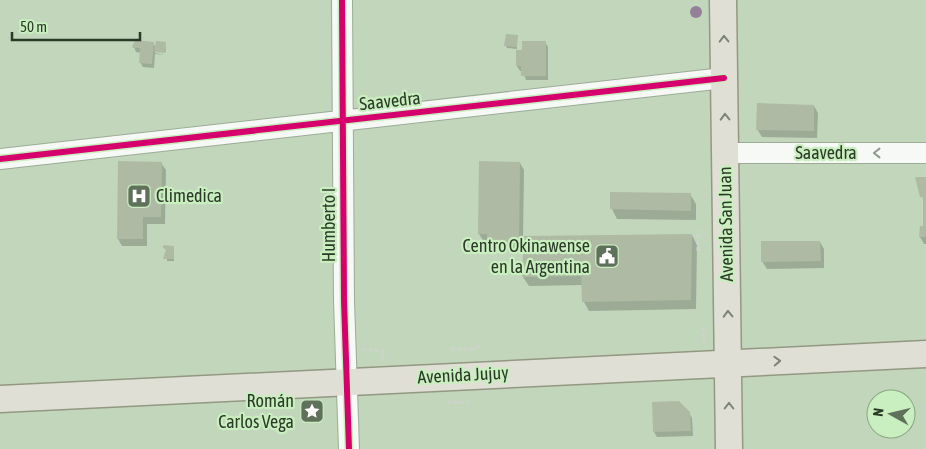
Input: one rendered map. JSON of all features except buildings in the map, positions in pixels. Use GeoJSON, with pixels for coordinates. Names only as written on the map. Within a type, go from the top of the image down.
{"type":"FeatureCollection","features":[{"type":"Feature","properties":{"kind":"main road","name":"Avenida San Juan"},"geometry":{"type":"LineString","coordinates":[[723,0],[729,449]]}},
{"type":"Feature","properties":{"kind":"main road","name":"Avenida Jujuy"},"geometry":{"type":"LineString","coordinates":[[0,399],[926,354]]}},
{"type":"Feature","properties":{"kind":"street","name":"Humberto I"},"geometry":{"type":"LineString","coordinates":[[342,0],[345,381],[349,449]]}},
{"type":"Feature","properties":{"kind":"street","name":"Saavedra"},"geometry":{"type":"LineString","coordinates":[[0,160],[724,78]]}},
{"type":"Feature","properties":{"kind":"street","name":"Saavedra"},"geometry":{"type":"LineString","coordinates":[[725,153],[926,153]]}},
{"type":"Feature","properties":{"kind":"path"},"geometry":{"type":"LineString","coordinates":[[698,230],[698,251]]}},
{"type":"Feature","properties":{"kind":"path"},"geometry":{"type":"LineString","coordinates":[[451,350],[475,349],[480,345]]}},
{"type":"Feature","properties":{"kind":"path"},"geometry":{"type":"LineString","coordinates":[[447,402],[471,403]]}},
{"type":"Feature","properties":{"kind":"cycle path"},"geometry":{"type":"LineString","coordinates":[[342,0],[344,301],[349,449]]}},
{"type":"Feature","properties":{"kind":"cycle path"},"geometry":{"type":"LineString","coordinates":[[0,159],[724,78]]}},
{"type":"Feature","properties":{"kind":"place","name":"Climedica"},"geometry":{"type":"Point","coordinates":[139,196]}},
{"type":"Feature","properties":{"kind":"place","name":"Centro Okinawense en la Argentina"},"geometry":{"type":"Point","coordinates":[607,256]}},
{"type":"Feature","properties":{"kind":"place","name":"Román Carlos Vega"},"geometry":{"type":"Point","coordinates":[312,411]}}]}
